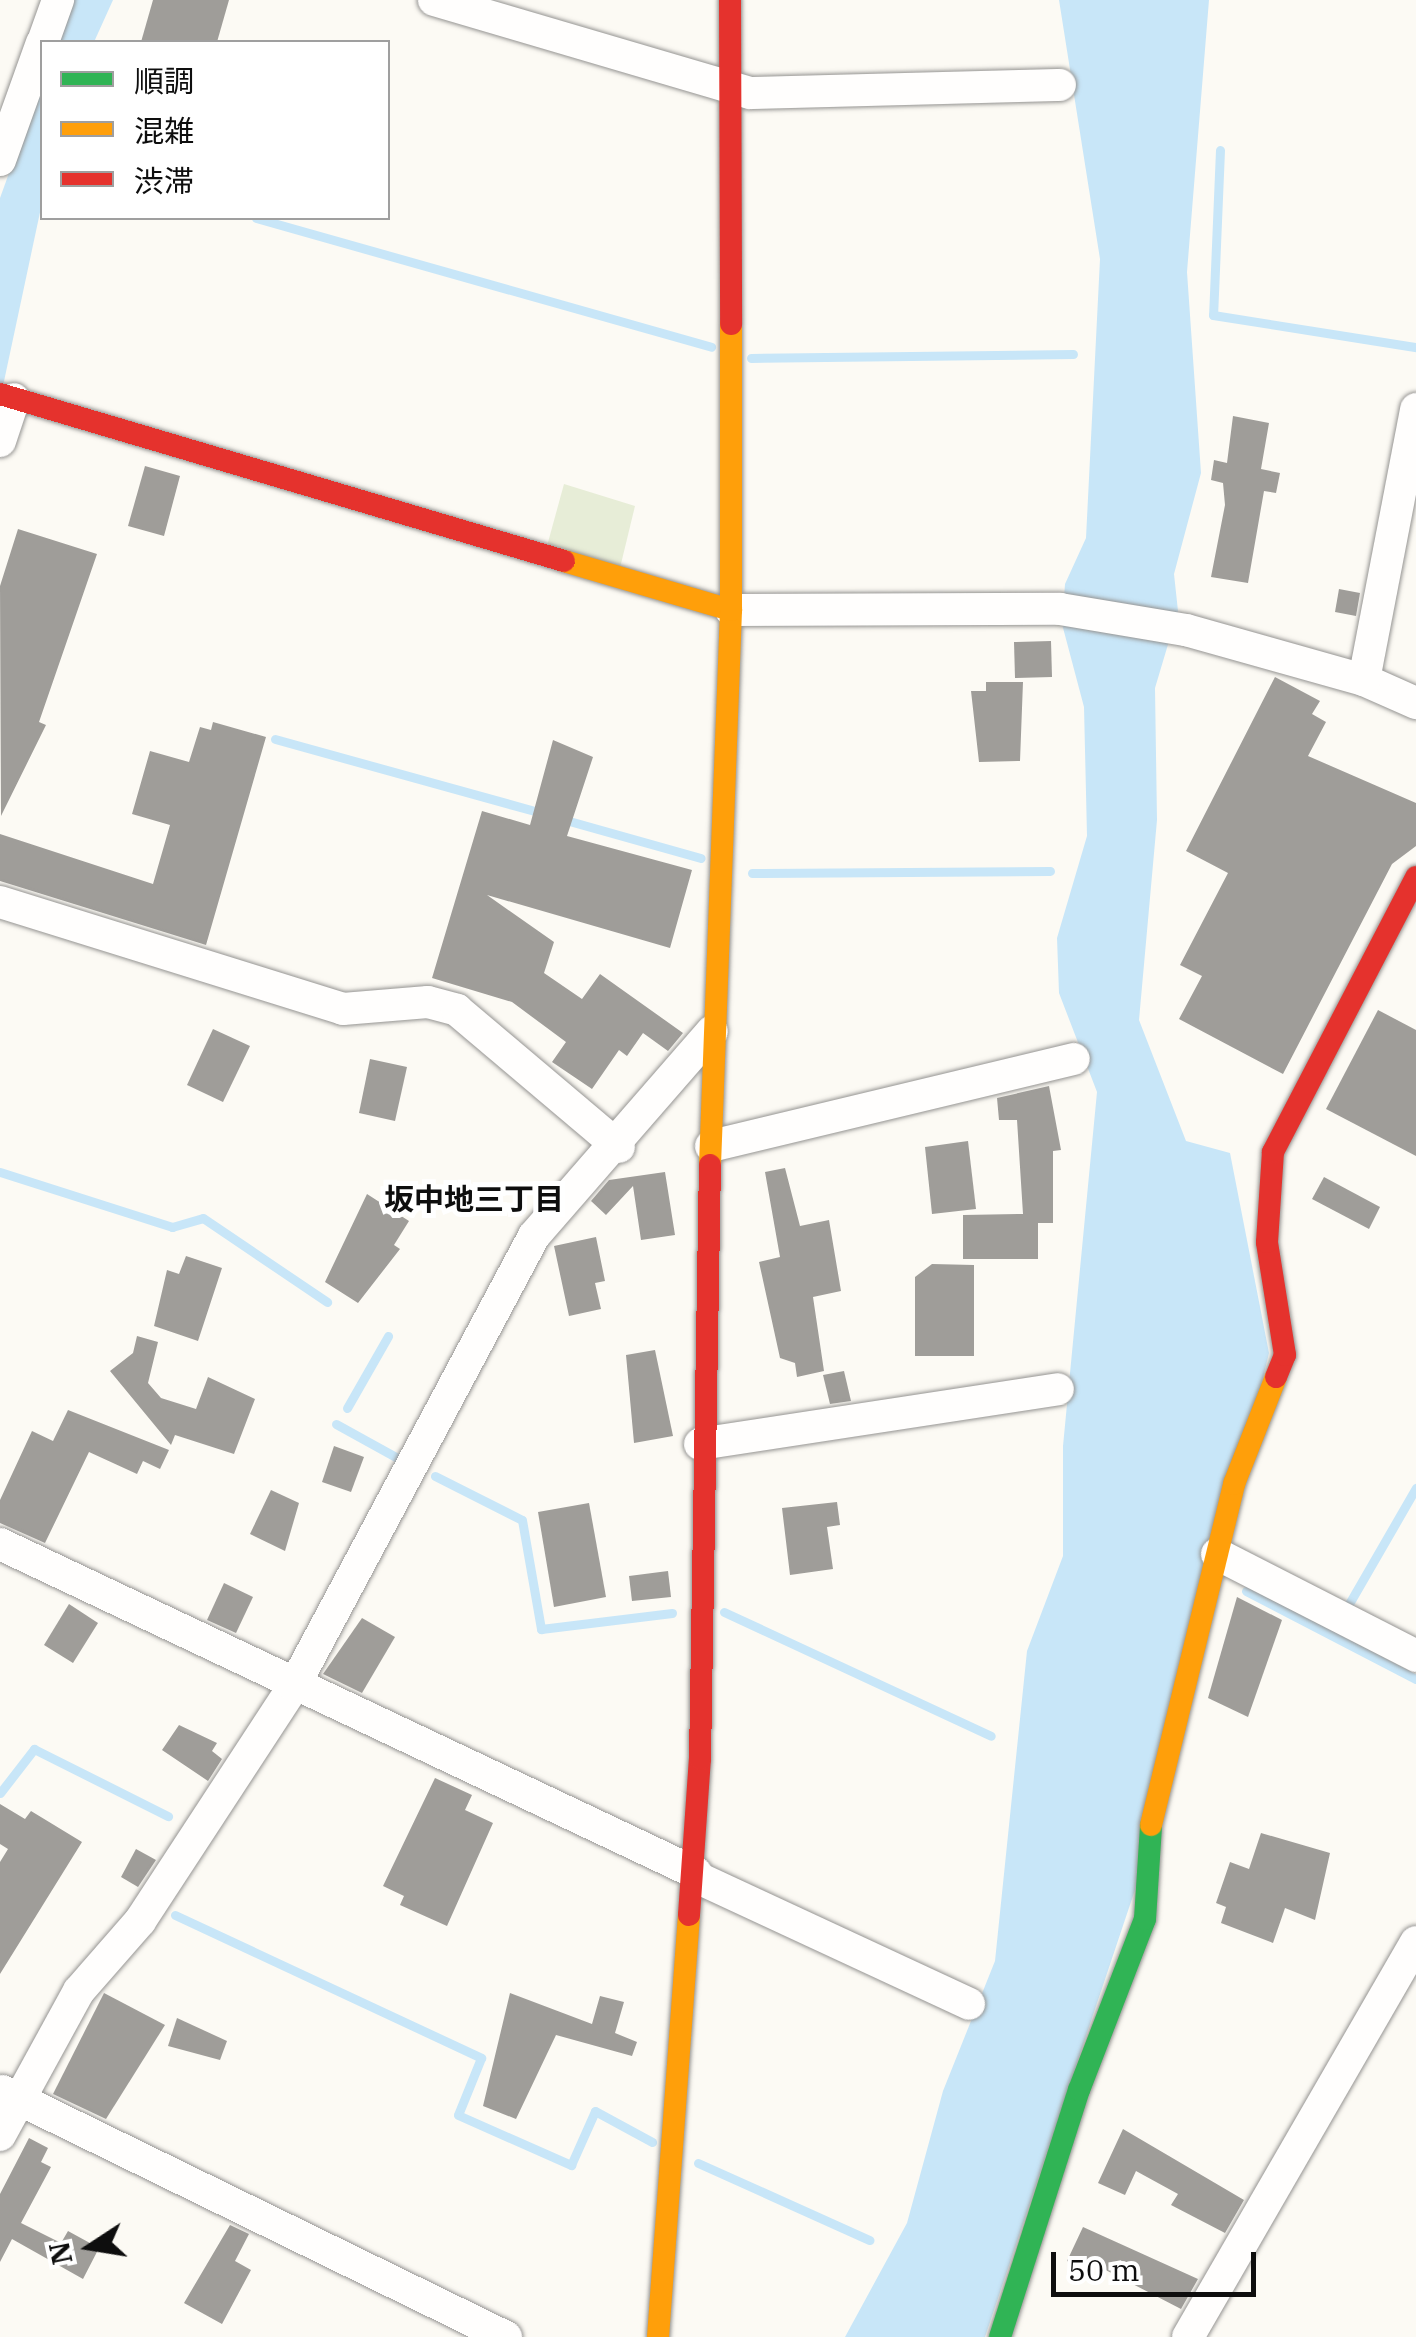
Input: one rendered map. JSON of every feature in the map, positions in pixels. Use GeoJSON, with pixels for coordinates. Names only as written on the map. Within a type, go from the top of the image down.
{"type":"FeatureCollection","features":[{"type":"Feature","properties":{"kind":"street"},"geometry":{"type":"LineString","coordinates":[[43,40],[58,0]]}},
{"type":"Feature","properties":{"kind":"street"},"geometry":{"type":"LineString","coordinates":[[434,0],[731,90],[1060,85]]}},
{"type":"Feature","properties":{"kind":"street"},"geometry":{"type":"LineString","coordinates":[[658,2337],[696,1875],[700,1444],[712,1032],[731,610],[730,0]]}},
{"type":"Feature","properties":{"kind":"street"},"geometry":{"type":"LineString","coordinates":[[0,160],[40,49]]}},
{"type":"Feature","properties":{"kind":"street"},"geometry":{"type":"LineString","coordinates":[[0,441],[7,396],[731,610],[1060,608],[1186,630],[1364,680],[1416,702]]}},
{"type":"Feature","properties":{"kind":"street"},"geometry":{"type":"LineString","coordinates":[[1364,680],[1416,409]]}},
{"type":"Feature","properties":{"kind":"street"},"geometry":{"type":"LineString","coordinates":[[1000,2337],[1079,2090],[1145,1919],[1152,1808],[1234,1484],[1285,1355],[1267,1242],[1273,1152],[1416,877]]}},
{"type":"Feature","properties":{"kind":"street"},"geometry":{"type":"LineString","coordinates":[[0,902],[343,1008],[428,1002],[457,1010],[619,1147]]}},
{"type":"Feature","properties":{"kind":"street"},"geometry":{"type":"LineString","coordinates":[[0,2135],[9,2096],[79,1991],[140,1921],[294,1686],[534,1236],[619,1147],[712,1032]]}},
{"type":"Feature","properties":{"kind":"street"},"geometry":{"type":"LineString","coordinates":[[711,1146],[1074,1060]]}},
{"type":"Feature","properties":{"kind":"street"},"geometry":{"type":"LineString","coordinates":[[700,1444],[1058,1388]]}},
{"type":"Feature","properties":{"kind":"street"},"geometry":{"type":"LineString","coordinates":[[0,1544],[969,2004]]}},
{"type":"Feature","properties":{"kind":"street"},"geometry":{"type":"LineString","coordinates":[[1217,1554],[1416,1656]]}},
{"type":"Feature","properties":{"kind":"street"},"geometry":{"type":"LineString","coordinates":[[1188,2337],[1416,1942]]}},
{"type":"Feature","properties":{"kind":"street"},"geometry":{"type":"LineString","coordinates":[[9,2096],[506,2337]]}},
{"type":"Feature","properties":{"kind":"green space"},"geometry":{"type":"Polygon","coordinates":[[[564,484],[635,506],[620,568],[547,546],[564,484]]]}},
{"type":"Feature","properties":{"kind":"water"},"geometry":{"type":"Polygon","coordinates":[[[73,0],[113,0],[95,40],[58,40],[73,0]]]}},
{"type":"Feature","properties":{"kind":"water"},"geometry":{"type":"Polygon","coordinates":[[[1059,0],[1209,0],[1187,272],[1201,473],[1174,574],[1178,611],[1155,688],[1157,820],[1139,1020],[1186,1141],[1230,1153],[1269,1353],[1140,1875],[985,2337],[845,2337],[907,2223],[943,2091],[995,1961],[1027,1651],[1063,1556],[1063,1446],[1097,1092],[1059,993],[1057,938],[1087,836],[1084,707],[1062,624],[1065,584],[1086,538],[1100,259],[1059,0]]]}},
{"type":"Feature","properties":{"kind":"water"},"geometry":{"type":"Polygon","coordinates":[[[40,88],[40,212],[0,400],[0,198],[40,88]]]}},
{"type":"Feature","properties":{"kind":"building"},"geometry":{"type":"Polygon","coordinates":[[[153,0],[229,0],[218,40],[142,40],[153,0]]]}},
{"type":"Feature","properties":{"kind":"building"},"geometry":{"type":"Polygon","coordinates":[[[1233,416],[1269,423],[1261,469],[1280,473],[1276,493],[1264,491],[1248,583],[1211,577],[1225,505],[1223,483],[1211,480],[1214,460],[1227,463],[1233,416]]]}},
{"type":"Feature","properties":{"kind":"building"},"geometry":{"type":"Polygon","coordinates":[[[145,466],[180,476],[164,536],[128,526],[145,466]]]}},
{"type":"Feature","properties":{"kind":"building"},"geometry":{"type":"Polygon","coordinates":[[[18,529],[97,554],[39,722],[46,725],[1,816],[0,586],[18,529]]]}},
{"type":"Feature","properties":{"kind":"building"},"geometry":{"type":"Polygon","coordinates":[[[1339,589],[1360,593],[1356,616],[1335,612],[1339,589]]]}},
{"type":"Feature","properties":{"kind":"building"},"geometry":{"type":"Polygon","coordinates":[[[1051,641],[1052,677],[1015,678],[1014,642],[1051,641]]]}},
{"type":"Feature","properties":{"kind":"building"},"geometry":{"type":"Polygon","coordinates":[[[1275,677],[1320,701],[1312,714],[1326,722],[1308,756],[1416,803],[1416,846],[1392,864],[1283,1074],[1179,1019],[1202,976],[1180,965],[1228,873],[1186,851],[1275,677]]]}},
{"type":"Feature","properties":{"kind":"building"},"geometry":{"type":"Polygon","coordinates":[[[986,682],[1023,682],[1020,761],[979,762],[971,691],[986,691],[986,682]]]}},
{"type":"Feature","properties":{"kind":"building"},"geometry":{"type":"Polygon","coordinates":[[[213,722],[266,737],[206,945],[0,881],[0,834],[153,884],[170,825],[132,814],[150,751],[189,762],[200,727],[211,730],[213,722]]]}},
{"type":"Feature","properties":{"kind":"building"},"geometry":{"type":"Polygon","coordinates":[[[553,740],[593,757],[567,836],[692,870],[670,948],[487,895],[554,942],[544,973],[582,999],[600,974],[683,1033],[668,1051],[643,1033],[627,1056],[619,1050],[592,1089],[552,1062],[566,1042],[512,1002],[432,978],[482,811],[530,825],[553,740]]]}},
{"type":"Feature","properties":{"kind":"building"},"geometry":{"type":"Polygon","coordinates":[[[1378,1010],[1416,1030],[1416,1156],[1326,1109],[1378,1010]]]}},
{"type":"Feature","properties":{"kind":"building"},"geometry":{"type":"Polygon","coordinates":[[[213,1029],[250,1046],[223,1102],[187,1085],[213,1029]]]}},
{"type":"Feature","properties":{"kind":"building"},"geometry":{"type":"Polygon","coordinates":[[[370,1059],[407,1067],[395,1121],[359,1113],[370,1059]]]}},
{"type":"Feature","properties":{"kind":"building"},"geometry":{"type":"Polygon","coordinates":[[[1049,1086],[1061,1150],[1053,1151],[1053,1223],[1038,1223],[1038,1259],[963,1259],[963,1215],[1023,1214],[1017,1120],[999,1120],[997,1098],[1049,1086]]]}},
{"type":"Feature","properties":{"kind":"building"},"geometry":{"type":"Polygon","coordinates":[[[968,1141],[976,1209],[932,1214],[925,1147],[968,1141]]]}},
{"type":"Feature","properties":{"kind":"building"},"geometry":{"type":"Polygon","coordinates":[[[785,1168],[800,1226],[829,1220],[841,1291],[813,1297],[824,1371],[797,1377],[795,1363],[780,1358],[759,1262],[780,1257],[765,1172],[785,1168]]]}},
{"type":"Feature","properties":{"kind":"building"},"geometry":{"type":"Polygon","coordinates":[[[665,1172],[675,1235],[641,1240],[633,1186],[606,1215],[591,1201],[609,1180],[665,1172]]]}},
{"type":"Feature","properties":{"kind":"building"},"geometry":{"type":"Polygon","coordinates":[[[1324,1177],[1380,1207],[1369,1229],[1312,1199],[1324,1177]]]}},
{"type":"Feature","properties":{"kind":"building"},"geometry":{"type":"Polygon","coordinates":[[[367,1194],[409,1221],[394,1245],[400,1249],[358,1303],[325,1282],[367,1194]]]}},
{"type":"Feature","properties":{"kind":"building"},"geometry":{"type":"Polygon","coordinates":[[[596,1237],[605,1281],[595,1283],[601,1309],[569,1316],[554,1246],[596,1237]]]}},
{"type":"Feature","properties":{"kind":"building"},"geometry":{"type":"Polygon","coordinates":[[[186,1256],[222,1268],[198,1341],[154,1326],[167,1270],[179,1274],[186,1256]]]}},
{"type":"Feature","properties":{"kind":"building"},"geometry":{"type":"Polygon","coordinates":[[[932,1264],[974,1265],[974,1356],[915,1356],[915,1277],[932,1264]]]}},
{"type":"Feature","properties":{"kind":"building"},"geometry":{"type":"Polygon","coordinates":[[[137,1336],[158,1342],[148,1383],[161,1398],[196,1409],[208,1377],[255,1399],[234,1454],[175,1435],[171,1445],[110,1371],[133,1353],[137,1336]]]}},
{"type":"Feature","properties":{"kind":"building"},"geometry":{"type":"Polygon","coordinates":[[[655,1350],[673,1436],[634,1443],[626,1355],[655,1350]]]}},
{"type":"Feature","properties":{"kind":"building"},"geometry":{"type":"Polygon","coordinates":[[[844,1371],[851,1401],[830,1404],[823,1375],[844,1371]]]}},
{"type":"Feature","properties":{"kind":"building"},"geometry":{"type":"Polygon","coordinates":[[[68,1410],[169,1450],[160,1469],[143,1461],[137,1474],[89,1452],[45,1543],[0,1523],[0,1500],[32,1431],[53,1441],[68,1410]]]}},
{"type":"Feature","properties":{"kind":"building"},"geometry":{"type":"Polygon","coordinates":[[[334,1446],[364,1457],[351,1492],[322,1482],[334,1446]]]}},
{"type":"Feature","properties":{"kind":"building"},"geometry":{"type":"Polygon","coordinates":[[[271,1490],[299,1503],[285,1551],[250,1534],[271,1490]]]}},
{"type":"Feature","properties":{"kind":"building"},"geometry":{"type":"Polygon","coordinates":[[[837,1502],[840,1525],[827,1527],[833,1569],[790,1575],[782,1508],[837,1502]]]}},
{"type":"Feature","properties":{"kind":"building"},"geometry":{"type":"Polygon","coordinates":[[[589,1503],[606,1597],[554,1607],[538,1512],[589,1503]]]}},
{"type":"Feature","properties":{"kind":"building"},"geometry":{"type":"Polygon","coordinates":[[[668,1571],[671,1597],[632,1601],[629,1576],[668,1571]]]}},
{"type":"Feature","properties":{"kind":"building"},"geometry":{"type":"Polygon","coordinates":[[[224,1583],[253,1597],[236,1633],[207,1620],[224,1583]]]}},
{"type":"Feature","properties":{"kind":"building"},"geometry":{"type":"Polygon","coordinates":[[[1237,1597],[1282,1620],[1248,1717],[1208,1698],[1237,1597]]]}},
{"type":"Feature","properties":{"kind":"building"},"geometry":{"type":"Polygon","coordinates":[[[69,1604],[98,1623],[73,1663],[44,1645],[69,1604]]]}},
{"type":"Feature","properties":{"kind":"building"},"geometry":{"type":"Polygon","coordinates":[[[362,1618],[395,1637],[362,1693],[323,1674],[362,1618]]]}},
{"type":"Feature","properties":{"kind":"building"},"geometry":{"type":"Polygon","coordinates":[[[179,1725],[217,1743],[212,1751],[222,1759],[208,1781],[162,1750],[179,1725]]]}},
{"type":"Feature","properties":{"kind":"building"},"geometry":{"type":"Polygon","coordinates":[[[435,1778],[472,1795],[465,1810],[493,1823],[447,1926],[400,1905],[404,1896],[383,1886],[435,1778]]]}},
{"type":"Feature","properties":{"kind":"building"},"geometry":{"type":"Polygon","coordinates":[[[0,1804],[25,1819],[31,1811],[82,1842],[0,1974],[0,1862],[8,1849],[0,1844],[0,1804]]]}},
{"type":"Feature","properties":{"kind":"building"},"geometry":{"type":"Polygon","coordinates":[[[1261,1833],[1330,1853],[1315,1920],[1285,1908],[1273,1943],[1221,1923],[1226,1907],[1216,1903],[1230,1862],[1249,1869],[1261,1833]]]}},
{"type":"Feature","properties":{"kind":"building"},"geometry":{"type":"Polygon","coordinates":[[[136,1849],[156,1860],[138,1887],[121,1877],[136,1849]]]}},
{"type":"Feature","properties":{"kind":"building"},"geometry":{"type":"Polygon","coordinates":[[[104,1993],[165,2025],[106,2119],[53,2094],[104,1993]]]}},
{"type":"Feature","properties":{"kind":"building"},"geometry":{"type":"Polygon","coordinates":[[[510,1993],[592,2024],[600,1996],[624,2002],[615,2033],[637,2042],[632,2056],[556,2035],[516,2119],[483,2106],[510,1993]]]}},
{"type":"Feature","properties":{"kind":"building"},"geometry":{"type":"Polygon","coordinates":[[[177,2018],[227,2041],[220,2060],[168,2046],[177,2018]]]}},
{"type":"Feature","properties":{"kind":"building"},"geometry":{"type":"Polygon","coordinates":[[[1123,2129],[1244,2200],[1225,2233],[1171,2205],[1178,2194],[1136,2171],[1125,2195],[1098,2183],[1123,2129]]]}},
{"type":"Feature","properties":{"kind":"building"},"geometry":{"type":"Polygon","coordinates":[[[29,2138],[48,2148],[41,2162],[51,2167],[21,2223],[61,2243],[68,2231],[99,2248],[83,2279],[12,2239],[0,2262],[0,2194],[29,2138]]]}},
{"type":"Feature","properties":{"kind":"building"},"geometry":{"type":"Polygon","coordinates":[[[230,2225],[249,2234],[235,2261],[251,2270],[222,2324],[184,2303],[230,2225]]]}},
{"type":"Feature","properties":{"kind":"building"},"geometry":{"type":"Polygon","coordinates":[[[1083,2227],[1198,2279],[1181,2309],[1094,2264],[1090,2271],[1067,2261],[1083,2227]]]}},
{"type":"Feature","properties":{"kind":"waterway"},"geometry":{"type":"LineString","coordinates":[[1220,150],[1213,315],[1416,347]]}},
{"type":"Feature","properties":{"kind":"waterway"},"geometry":{"type":"LineString","coordinates":[[263,220],[711,347]]}},
{"type":"Feature","properties":{"kind":"waterway"},"geometry":{"type":"LineString","coordinates":[[751,358],[1073,354]]}},
{"type":"Feature","properties":{"kind":"waterway"},"geometry":{"type":"LineString","coordinates":[[275,739],[542,813]]}},
{"type":"Feature","properties":{"kind":"waterway"},"geometry":{"type":"LineString","coordinates":[[562,819],[701,858]]}},
{"type":"Feature","properties":{"kind":"waterway"},"geometry":{"type":"LineString","coordinates":[[752,873],[1050,871]]}},
{"type":"Feature","properties":{"kind":"waterway"},"geometry":{"type":"LineString","coordinates":[[0,1172],[172,1227],[203,1218],[327,1302]]}},
{"type":"Feature","properties":{"kind":"waterway"},"geometry":{"type":"LineString","coordinates":[[347,1408],[388,1336]]}},
{"type":"Feature","properties":{"kind":"waterway"},"geometry":{"type":"LineString","coordinates":[[336,1424],[403,1461]]}},
{"type":"Feature","properties":{"kind":"waterway"},"geometry":{"type":"LineString","coordinates":[[435,1476],[522,1520],[541,1629],[672,1613]]}},
{"type":"Feature","properties":{"kind":"waterway"},"geometry":{"type":"LineString","coordinates":[[1346,1609],[1416,1488]]}},
{"type":"Feature","properties":{"kind":"waterway"},"geometry":{"type":"LineString","coordinates":[[1246,1591],[1416,1679]]}},
{"type":"Feature","properties":{"kind":"waterway"},"geometry":{"type":"LineString","coordinates":[[724,1612],[991,1736]]}},
{"type":"Feature","properties":{"kind":"waterway"},"geometry":{"type":"LineString","coordinates":[[0,1793],[34,1749],[168,1816]]}},
{"type":"Feature","properties":{"kind":"waterway"},"geometry":{"type":"LineString","coordinates":[[175,1915],[481,2058],[458,2115],[571,2165],[595,2111],[652,2142]]}},
{"type":"Feature","properties":{"kind":"waterway"},"geometry":{"type":"LineString","coordinates":[[698,2163],[869,2240]]}},
{"type":"Feature","properties":{"kind":"traffic: fast"},"geometry":{"type":"LineString","coordinates":[[1000,2337],[1079,2090],[1145,1919],[1151,1825]]}},
{"type":"Feature","properties":{"kind":"traffic: slow"},"geometry":{"type":"LineString","coordinates":[[710,1165],[731,610],[731,324]]}},
{"type":"Feature","properties":{"kind":"traffic: slow"},"geometry":{"type":"LineString","coordinates":[[564,561],[731,610]]}},
{"type":"Feature","properties":{"kind":"traffic: slow"},"geometry":{"type":"LineString","coordinates":[[1151,1825],[1234,1484],[1276,1377]]}},
{"type":"Feature","properties":{"kind":"traffic: slow"},"geometry":{"type":"LineString","coordinates":[[658,2337],[689,1915]]}},
{"type":"Feature","properties":{"kind":"traffic: jam"},"geometry":{"type":"LineString","coordinates":[[730,0],[731,324]]}},
{"type":"Feature","properties":{"kind":"traffic: jam"},"geometry":{"type":"LineString","coordinates":[[0,394],[564,561]]}},
{"type":"Feature","properties":{"kind":"traffic: jam"},"geometry":{"type":"LineString","coordinates":[[1276,1377],[1285,1355],[1267,1242],[1273,1152],[1416,877]]}},
{"type":"Feature","properties":{"kind":"traffic: jam"},"geometry":{"type":"LineString","coordinates":[[689,1915],[700,1759],[710,1165]]}},
{"type":"Feature","properties":{"kind":"district","name":"坂中地三丁目"},"geometry":{"type":"Point","coordinates":[474,1199]}}]}
